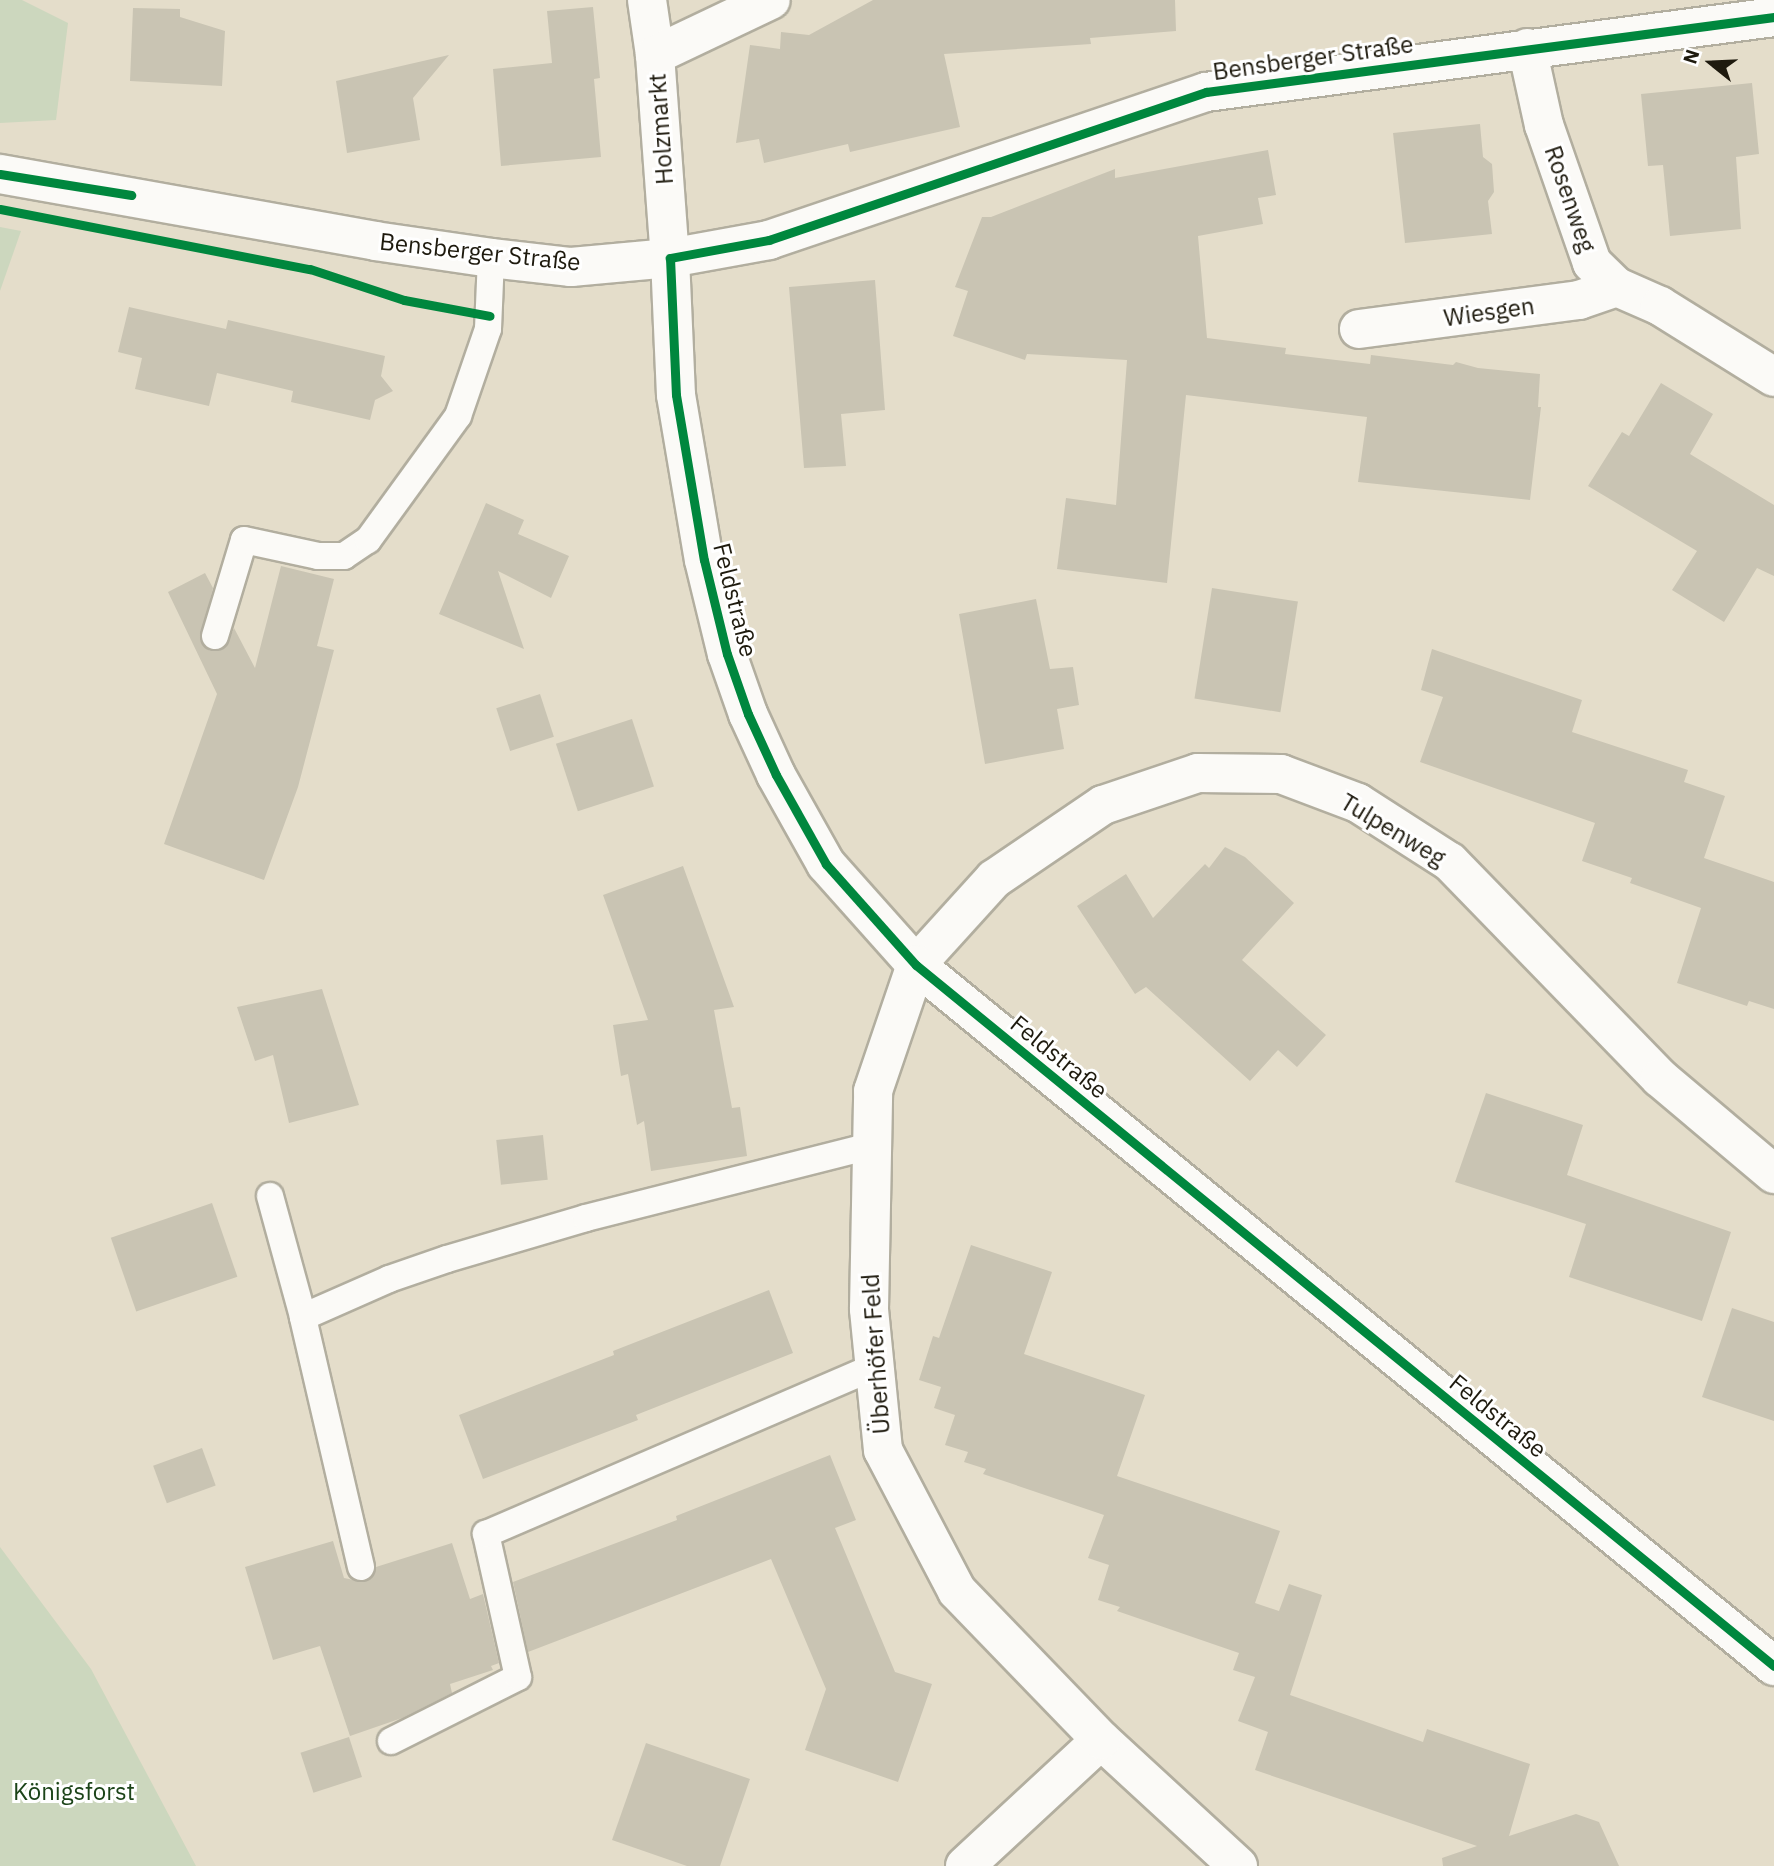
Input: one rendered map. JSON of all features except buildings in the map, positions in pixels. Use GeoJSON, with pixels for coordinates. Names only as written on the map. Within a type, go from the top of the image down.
{"type":"FeatureCollection","features":[{"type":"Feature","properties":{"kind":"main road","name":"Holzmarkt"},"geometry":{"type":"LineString","coordinates":[[647,0],[655,55],[670,258]]}},
{"type":"Feature","properties":{"kind":"main road"},"geometry":{"type":"LineString","coordinates":[[655,55],[771,0]]}},
{"type":"Feature","properties":{"kind":"main road","name":"Bensberger Straße"},"geometry":{"type":"LineString","coordinates":[[0,174],[375,241],[570,267],[670,258],[769,240],[1206,92],[1774,17]]}},
{"type":"Feature","properties":{"kind":"main road","name":"Rosenweg"},"geometry":{"type":"LineString","coordinates":[[1527,48],[1545,125],[1592,263],[1616,287],[1660,306],[1774,377]]}},
{"type":"Feature","properties":{"kind":"main road","name":"Feldstraße"},"geometry":{"type":"LineString","coordinates":[[670,258],[676,395],[704,560],[735,678],[776,775],[826,864],[916,965],[1774,1666]]}},
{"type":"Feature","properties":{"kind":"main road","name":"Wiesgen"},"geometry":{"type":"LineString","coordinates":[[1359,329],[1579,300],[1616,287]]}},
{"type":"Feature","properties":{"kind":"main road","name":"Tulpenweg"},"geometry":{"type":"LineString","coordinates":[[916,965],[994,879],[1103,805],[1198,772],[1280,774],[1358,803],[1450,862],[1660,1078],[1774,1174]]}},
{"type":"Feature","properties":{"kind":"main road","name":"Überhöfer Feld"},"geometry":{"type":"LineString","coordinates":[[916,965],[873,1091],[869,1309],[883,1450],[957,1591],[1101,1740],[1238,1866]]}},
{"type":"Feature","properties":{"kind":"main road"},"geometry":{"type":"LineString","coordinates":[[965,1866],[1101,1740]]}},
{"type":"Feature","properties":{"kind":"lane"},"geometry":{"type":"LineString","coordinates":[[215,636],[244,540],[318,556],[344,556],[368,540],[458,416],[488,329],[491,258]]}},
{"type":"Feature","properties":{"kind":"lane"},"geometry":{"type":"LineString","coordinates":[[303,1317],[389,1279],[447,1259],[586,1218],[871,1146]]}},
{"type":"Feature","properties":{"kind":"lane"},"geometry":{"type":"LineString","coordinates":[[271,1196],[303,1317],[360,1567]]}},
{"type":"Feature","properties":{"kind":"lane"},"geometry":{"type":"LineString","coordinates":[[391,1741],[518,1677],[486,1534],[874,1367]]}},
{"type":"Feature","properties":{"kind":"green space"},"geometry":{"type":"Polygon","coordinates":[[[0,0],[22,0],[68,23],[56,120],[0,123],[0,0]]]}},
{"type":"Feature","properties":{"kind":"green space"},"geometry":{"type":"Polygon","coordinates":[[[0,227],[21,231],[0,291],[0,227]]]}},
{"type":"Feature","properties":{"kind":"green space","name":"Königsforst"},"geometry":{"type":"Polygon","coordinates":[[[0,1547],[91,1669],[196,1866],[0,1866],[0,1547]]]}},
{"type":"Feature","properties":{"kind":"cycle path"},"geometry":{"type":"LineString","coordinates":[[1774,17],[1206,92],[769,240],[670,258],[676,395],[704,560],[727,654],[748,714],[776,775],[826,864],[916,965],[1774,1666]]}},
{"type":"Feature","properties":{"kind":"cycle path"},"geometry":{"type":"LineString","coordinates":[[0,174],[131,195]]}},
{"type":"Feature","properties":{"kind":"cycle path"},"geometry":{"type":"LineString","coordinates":[[0,209],[310,269],[404,300],[490,316]]}}]}
